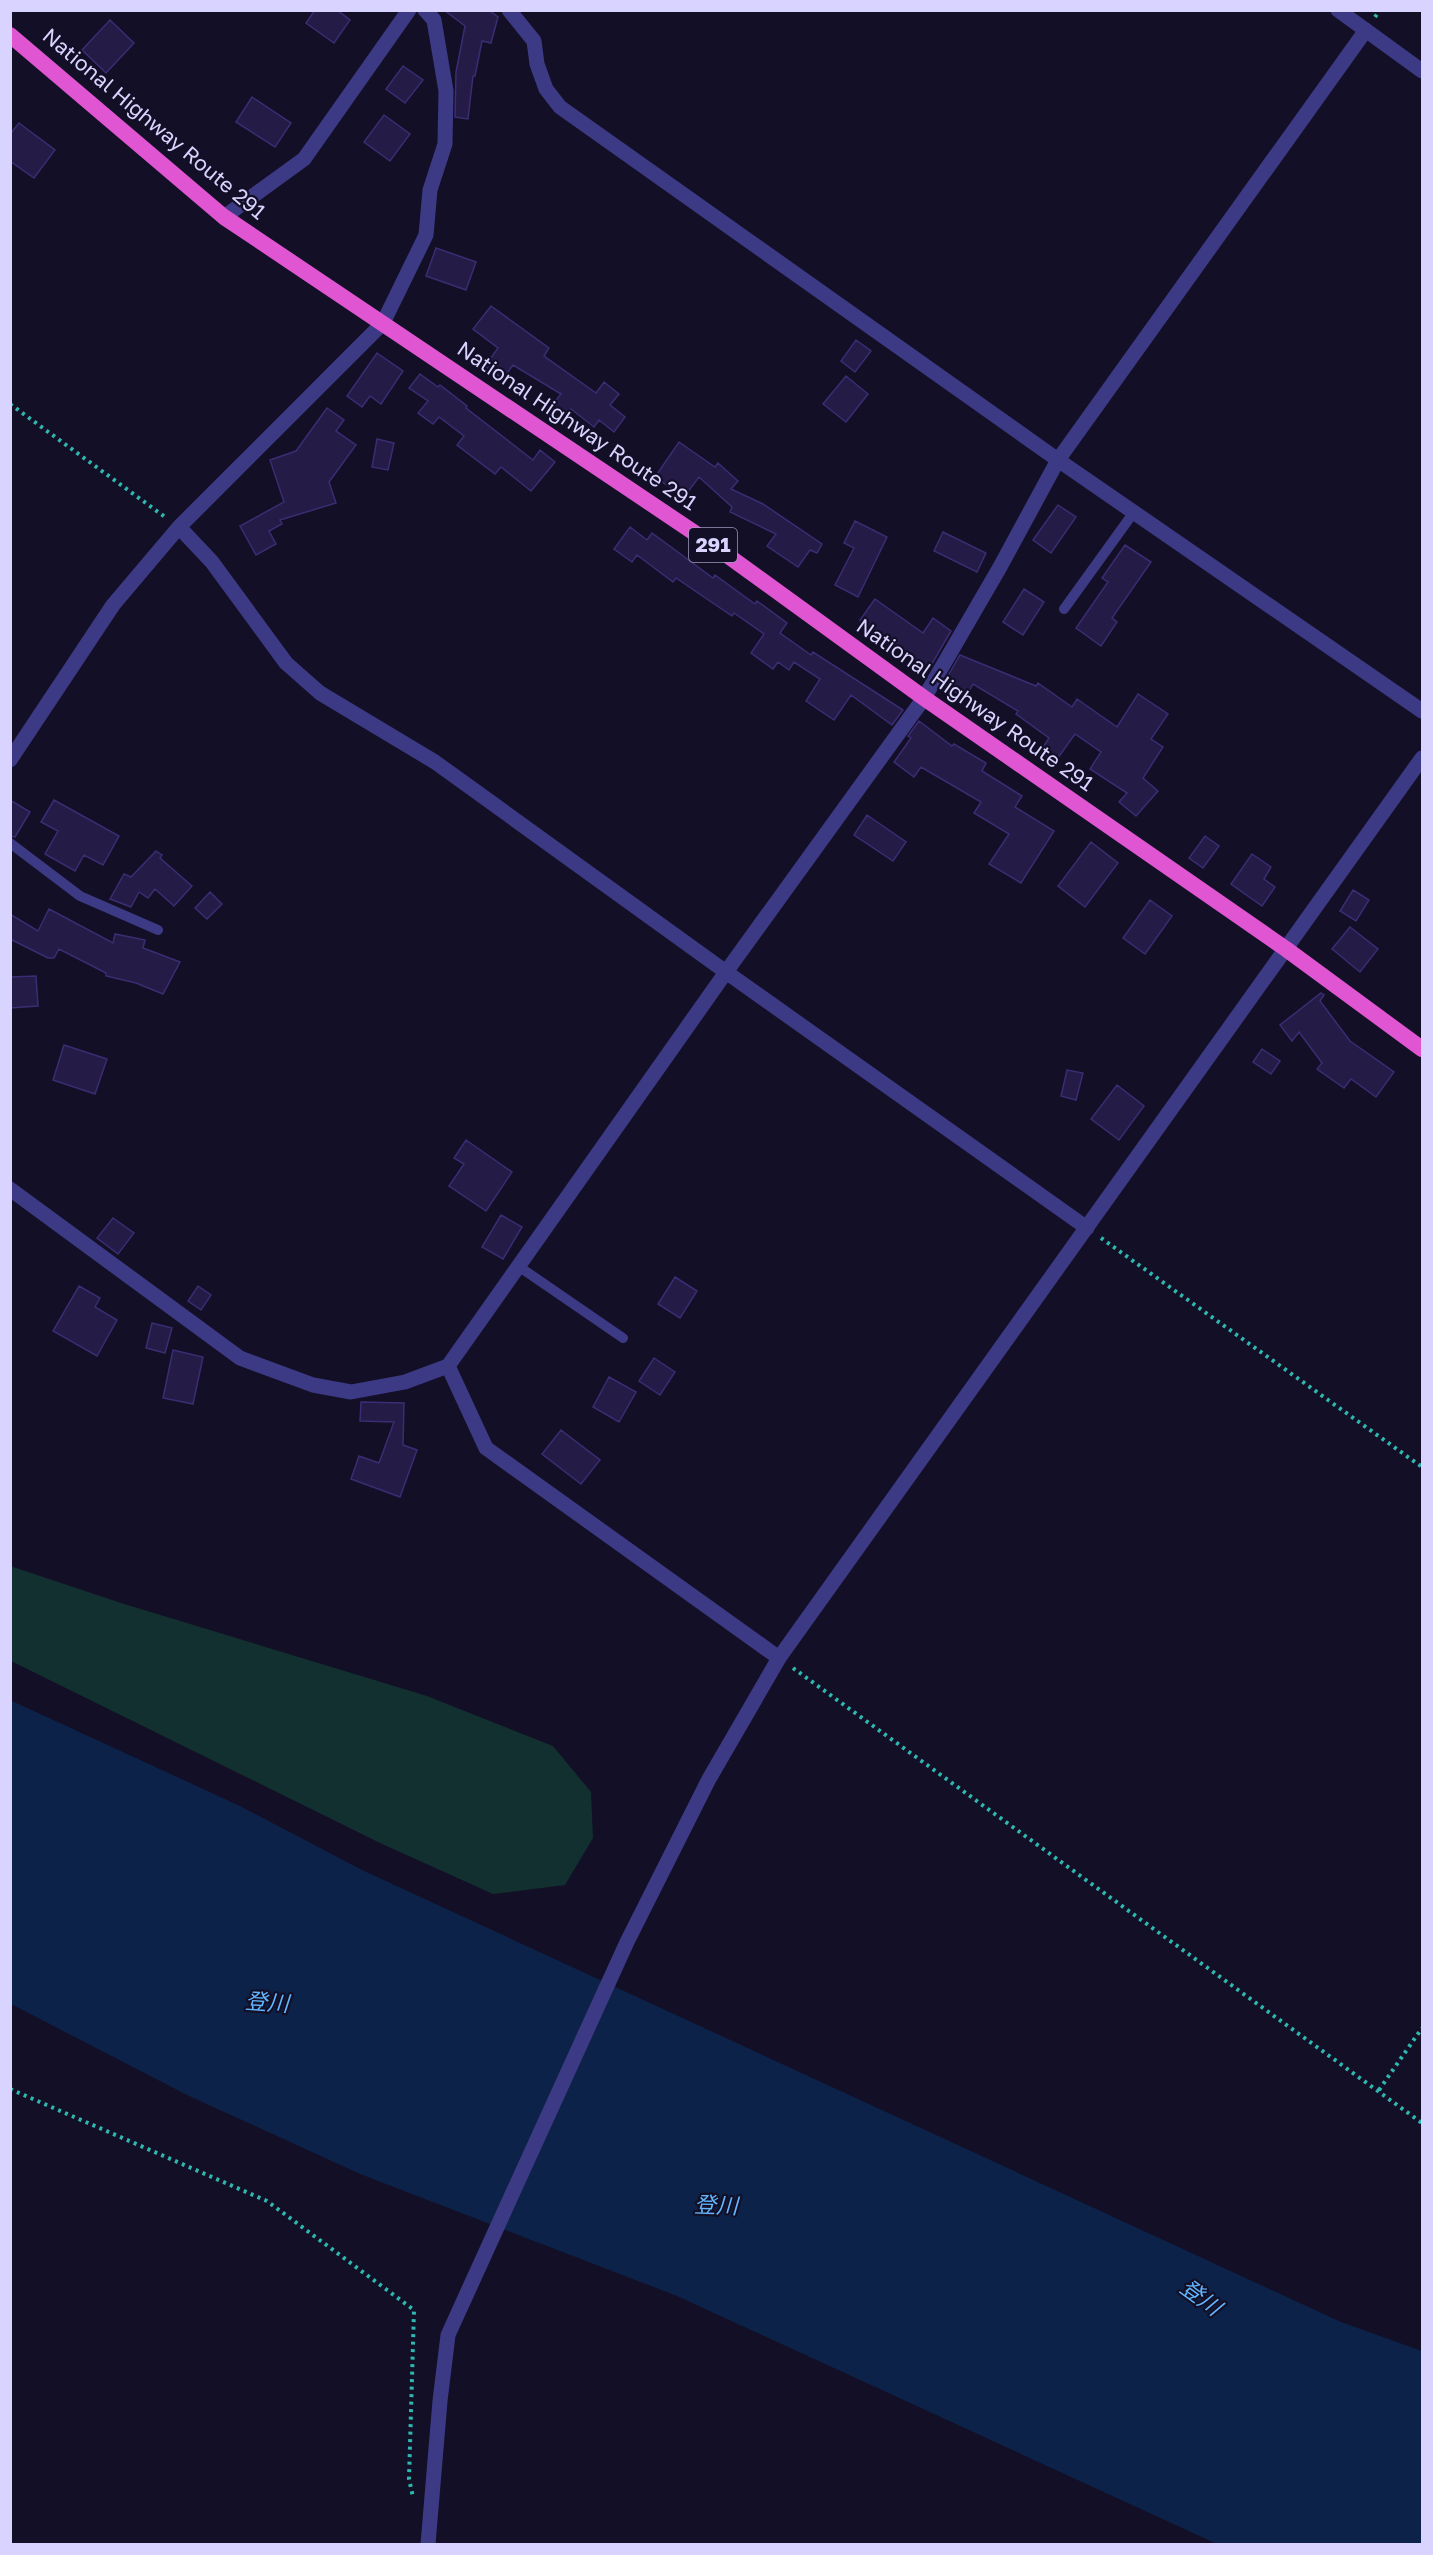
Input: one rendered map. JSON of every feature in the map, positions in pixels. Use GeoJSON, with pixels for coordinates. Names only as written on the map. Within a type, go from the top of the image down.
{"type":"FeatureCollection","features":[{"type":"Feature","properties":{"kind":"highway","name":"National Highway Route 291"},"geometry":{"type":"LineString","coordinates":[[10,35],[224,217],[720,550],[924,698],[1286,949],[1422,1049]]}},
{"type":"Feature","properties":{"kind":"street"},"geometry":{"type":"LineString","coordinates":[[224,217],[304,159],[409,10]]}},
{"type":"Feature","properties":{"kind":"street"},"geometry":{"type":"LineString","coordinates":[[10,760],[113,605],[179,526],[383,323],[426,236],[430,190],[445,144],[446,91],[434,20],[425,10]]}},
{"type":"Feature","properties":{"kind":"street"},"geometry":{"type":"LineString","coordinates":[[509,10],[534,41],[537,64],[546,89],[561,107],[1058,460],[1422,711]]}},
{"type":"Feature","properties":{"kind":"street"},"geometry":{"type":"LineString","coordinates":[[1338,10],[1422,71]]}},
{"type":"Feature","properties":{"kind":"street"},"geometry":{"type":"LineString","coordinates":[[10,1189],[240,1358],[313,1385],[351,1392],[405,1382],[448,1366],[726,972],[924,698],[1000,567],[1058,460],[1366,30]]}},
{"type":"Feature","properties":{"kind":"street"},"geometry":{"type":"LineString","coordinates":[[179,526],[212,562],[286,663],[320,693],[435,762],[1087,1228]]}},
{"type":"Feature","properties":{"kind":"street"},"geometry":{"type":"LineString","coordinates":[[428,2544],[448,2335],[627,1942],[709,1779],[779,1658],[1422,758]]}},
{"type":"Feature","properties":{"kind":"street"},"geometry":{"type":"LineString","coordinates":[[448,1366],[486,1448],[779,1658]]}},
{"type":"Feature","properties":{"kind":"lane"},"geometry":{"type":"LineString","coordinates":[[1064,609],[1134,512]]}},
{"type":"Feature","properties":{"kind":"lane"},"geometry":{"type":"LineString","coordinates":[[10,843],[80,896],[158,930]]}},
{"type":"Feature","properties":{"kind":"lane"},"geometry":{"type":"LineString","coordinates":[[518,1266],[623,1338]]}},
{"type":"Feature","properties":{"kind":"path"},"geometry":{"type":"LineString","coordinates":[[10,405],[179,526]]}},
{"type":"Feature","properties":{"kind":"path"},"geometry":{"type":"LineString","coordinates":[[1087,1228],[1422,1467]]}},
{"type":"Feature","properties":{"kind":"path"},"geometry":{"type":"LineString","coordinates":[[779,1658],[1422,2123]]}},
{"type":"Feature","properties":{"kind":"path"},"geometry":{"type":"LineString","coordinates":[[1378,2090],[1422,2028]]}},
{"type":"Feature","properties":{"kind":"path"},"geometry":{"type":"LineString","coordinates":[[10,2089],[267,2201],[414,2310],[409,2479],[414,2501]]}},
{"type":"Feature","properties":{"kind":"green space"},"geometry":{"type":"Polygon","coordinates":[[[10,1566],[121,1603],[427,1696],[553,1746],[591,1792],[593,1838],[565,1885],[493,1894],[380,1843],[11,1661],[10,1566]]]}},
{"type":"Feature","properties":{"kind":"water","name":"登川"},"geometry":{"type":"Polygon","coordinates":[[[10,1700],[240,1806],[362,1870],[1341,2322],[1422,2351],[1422,2544],[1217,2544],[677,2296],[360,2174],[187,2095],[11,2004],[10,1700]]]}},
{"type":"Feature","properties":{"kind":"building"},"geometry":{"type":"Polygon","coordinates":[[[315,10],[337,10],[350,20],[334,43],[306,23],[315,10]]]}},
{"type":"Feature","properties":{"kind":"building"},"geometry":{"type":"Polygon","coordinates":[[[444,10],[489,10],[498,17],[491,43],[482,41],[475,76],[473,76],[468,119],[455,117],[456,72],[465,26],[444,10]]]}},
{"type":"Feature","properties":{"kind":"building"},"geometry":{"type":"Polygon","coordinates":[[[110,20],[134,43],[106,73],[82,50],[110,20]]]}},
{"type":"Feature","properties":{"kind":"building"},"geometry":{"type":"Polygon","coordinates":[[[403,66],[423,80],[405,103],[386,89],[403,66]]]}},
{"type":"Feature","properties":{"kind":"building"},"geometry":{"type":"Polygon","coordinates":[[[252,97],[291,123],[275,147],[236,122],[252,97]]]}},
{"type":"Feature","properties":{"kind":"building"},"geometry":{"type":"Polygon","coordinates":[[[384,115],[410,134],[390,161],[364,142],[384,115]]]}},
{"type":"Feature","properties":{"kind":"building"},"geometry":{"type":"Polygon","coordinates":[[[19,123],[55,150],[34,178],[10,161],[10,134],[19,123]]]}},
{"type":"Feature","properties":{"kind":"building"},"geometry":{"type":"Polygon","coordinates":[[[436,248],[476,262],[466,290],[426,276],[436,248]]]}},
{"type":"Feature","properties":{"kind":"building"},"geometry":{"type":"Polygon","coordinates":[[[491,306],[549,348],[544,356],[596,393],[604,382],[619,394],[610,405],[625,417],[614,432],[599,420],[594,427],[571,409],[566,415],[552,405],[561,394],[513,365],[503,379],[485,366],[498,348],[473,329],[491,306]]]}},
{"type":"Feature","properties":{"kind":"building"},"geometry":{"type":"Polygon","coordinates":[[[856,340],[871,351],[855,372],[841,361],[856,340]]]}},
{"type":"Feature","properties":{"kind":"building"},"geometry":{"type":"Polygon","coordinates":[[[377,353],[403,371],[381,404],[370,396],[362,407],[347,396],[377,353]]]}},
{"type":"Feature","properties":{"kind":"building"},"geometry":{"type":"Polygon","coordinates":[[[420,374],[438,387],[440,385],[533,460],[540,450],[555,462],[531,491],[501,467],[495,474],[457,445],[464,436],[439,417],[433,424],[418,413],[428,401],[409,388],[420,374]]]}},
{"type":"Feature","properties":{"kind":"building"},"geometry":{"type":"Polygon","coordinates":[[[846,376],[868,394],[846,422],[823,404],[846,376]]]}},
{"type":"Feature","properties":{"kind":"building"},"geometry":{"type":"Polygon","coordinates":[[[327,408],[344,420],[336,431],[356,445],[329,482],[336,503],[280,520],[282,524],[269,531],[276,544],[256,555],[240,526],[284,502],[270,460],[296,451],[327,408]]]}},
{"type":"Feature","properties":{"kind":"building"},"geometry":{"type":"Polygon","coordinates":[[[377,439],[394,443],[388,470],[372,467],[377,439]]]}},
{"type":"Feature","properties":{"kind":"building"},"geometry":{"type":"Polygon","coordinates":[[[679,442],[715,467],[718,463],[738,481],[731,489],[763,504],[822,544],[817,553],[810,550],[798,567],[767,546],[776,534],[730,512],[732,507],[699,477],[684,497],[655,477],[679,442]]]}},
{"type":"Feature","properties":{"kind":"building"},"geometry":{"type":"Polygon","coordinates":[[[1058,505],[1076,517],[1051,553],[1033,540],[1058,505]]]}},
{"type":"Feature","properties":{"kind":"building"},"geometry":{"type":"Polygon","coordinates":[[[855,521],[887,537],[858,597],[835,585],[854,548],[844,543],[855,521]]]}},
{"type":"Feature","properties":{"kind":"building"},"geometry":{"type":"Polygon","coordinates":[[[630,527],[647,540],[652,533],[713,578],[715,575],[755,604],[757,601],[787,623],[780,633],[811,655],[813,652],[903,710],[892,725],[851,695],[834,720],[806,701],[820,679],[794,662],[789,670],[778,662],[773,669],[751,653],[764,634],[734,613],[732,616],[676,578],[673,582],[637,555],[632,562],[614,549],[630,527]]]}},
{"type":"Feature","properties":{"kind":"building"},"geometry":{"type":"Polygon","coordinates":[[[943,532],[986,553],[977,572],[934,551],[943,532]]]}},
{"type":"Feature","properties":{"kind":"building"},"geometry":{"type":"Polygon","coordinates":[[[1125,545],[1151,562],[1112,618],[1117,622],[1101,646],[1076,628],[1108,582],[1102,578],[1125,545]]]}},
{"type":"Feature","properties":{"kind":"building"},"geometry":{"type":"Polygon","coordinates":[[[1024,589],[1044,602],[1023,635],[1003,622],[1024,589]]]}},
{"type":"Feature","properties":{"kind":"building"},"geometry":{"type":"Polygon","coordinates":[[[875,599],[923,633],[933,618],[951,631],[929,669],[860,620],[875,599]]]}},
{"type":"Feature","properties":{"kind":"building"},"geometry":{"type":"Polygon","coordinates":[[[960,655],[1036,686],[1038,683],[1072,707],[1077,699],[1117,727],[1138,694],[1168,714],[1151,739],[1163,747],[1143,778],[1158,791],[1136,816],[1119,802],[1127,793],[1090,769],[1101,752],[1075,734],[1055,762],[1040,752],[1049,738],[1016,714],[1018,711],[973,684],[965,698],[949,688],[951,685],[945,681],[960,655]]]}},
{"type":"Feature","properties":{"kind":"building"},"geometry":{"type":"Polygon","coordinates":[[[919,721],[952,746],[954,744],[986,763],[982,771],[1022,796],[1015,807],[1054,831],[1021,883],[989,864],[1009,834],[974,813],[981,802],[921,767],[914,777],[894,762],[911,738],[908,736],[919,721]]]}},
{"type":"Feature","properties":{"kind":"building"},"geometry":{"type":"Polygon","coordinates":[[[10,800],[30,812],[15,837],[10,836],[10,800]]]}},
{"type":"Feature","properties":{"kind":"building"},"geometry":{"type":"Polygon","coordinates":[[[54,800],[119,836],[103,865],[84,855],[75,871],[45,854],[58,831],[41,822],[54,800]]]}},
{"type":"Feature","properties":{"kind":"building"},"geometry":{"type":"Polygon","coordinates":[[[867,815],[906,842],[893,861],[854,835],[867,815]]]}},
{"type":"Feature","properties":{"kind":"building"},"geometry":{"type":"Polygon","coordinates":[[[1205,836],[1219,846],[1203,868],[1189,858],[1205,836]]]}},
{"type":"Feature","properties":{"kind":"building"},"geometry":{"type":"Polygon","coordinates":[[[1091,842],[1118,863],[1085,907],[1058,886],[1091,842]]]}},
{"type":"Feature","properties":{"kind":"building"},"geometry":{"type":"Polygon","coordinates":[[[156,851],[162,855],[160,858],[192,886],[174,906],[155,889],[148,898],[139,892],[131,907],[110,899],[124,874],[131,877],[156,851]]]}},
{"type":"Feature","properties":{"kind":"building"},"geometry":{"type":"Polygon","coordinates":[[[1252,854],[1271,867],[1264,879],[1275,887],[1262,906],[1231,884],[1252,854]]]}},
{"type":"Feature","properties":{"kind":"building"},"geometry":{"type":"Polygon","coordinates":[[[1353,890],[1369,900],[1356,921],[1340,911],[1353,890]]]}},
{"type":"Feature","properties":{"kind":"building"},"geometry":{"type":"Polygon","coordinates":[[[210,892],[222,904],[207,919],[195,908],[210,892]]]}},
{"type":"Feature","properties":{"kind":"building"},"geometry":{"type":"Polygon","coordinates":[[[1150,900],[1172,916],[1145,954],[1123,938],[1150,900]]]}},
{"type":"Feature","properties":{"kind":"building"},"geometry":{"type":"Polygon","coordinates":[[[49,909],[113,943],[115,934],[145,940],[143,948],[180,962],[163,994],[136,983],[106,976],[106,973],[59,949],[54,958],[48,958],[10,939],[10,914],[38,931],[49,909]]]}},
{"type":"Feature","properties":{"kind":"building"},"geometry":{"type":"Polygon","coordinates":[[[1350,927],[1378,949],[1360,972],[1332,949],[1350,927]]]}},
{"type":"Feature","properties":{"kind":"building"},"geometry":{"type":"Polygon","coordinates":[[[36,976],[38,1006],[10,1008],[10,977],[36,976]]]}},
{"type":"Feature","properties":{"kind":"building"},"geometry":{"type":"Polygon","coordinates":[[[1321,993],[1324,995],[1320,1001],[1350,1041],[1394,1072],[1376,1097],[1351,1079],[1344,1088],[1317,1069],[1322,1063],[1299,1032],[1292,1041],[1280,1025],[1321,993]]]}},
{"type":"Feature","properties":{"kind":"building"},"geometry":{"type":"Polygon","coordinates":[[[64,1045],[107,1059],[95,1094],[53,1080],[64,1045]]]}},
{"type":"Feature","properties":{"kind":"building"},"geometry":{"type":"Polygon","coordinates":[[[1262,1049],[1280,1061],[1271,1074],[1253,1062],[1262,1049]]]}},
{"type":"Feature","properties":{"kind":"building"},"geometry":{"type":"Polygon","coordinates":[[[1067,1070],[1083,1073],[1076,1100],[1061,1096],[1067,1070]]]}},
{"type":"Feature","properties":{"kind":"building"},"geometry":{"type":"Polygon","coordinates":[[[1117,1085],[1144,1106],[1119,1140],[1091,1119],[1117,1085]]]}},
{"type":"Feature","properties":{"kind":"building"},"geometry":{"type":"Polygon","coordinates":[[[466,1140],[512,1172],[486,1211],[449,1186],[464,1164],[454,1158],[466,1140]]]}},
{"type":"Feature","properties":{"kind":"building"},"geometry":{"type":"Polygon","coordinates":[[[501,1215],[522,1227],[503,1259],[482,1247],[501,1215]]]}},
{"type":"Feature","properties":{"kind":"building"},"geometry":{"type":"Polygon","coordinates":[[[113,1218],[134,1233],[118,1254],[97,1238],[113,1218]]]}},
{"type":"Feature","properties":{"kind":"building"},"geometry":{"type":"Polygon","coordinates":[[[675,1277],[697,1291],[680,1318],[658,1304],[675,1277]]]}},
{"type":"Feature","properties":{"kind":"building"},"geometry":{"type":"Polygon","coordinates":[[[79,1286],[100,1298],[95,1307],[117,1320],[97,1356],[53,1331],[79,1286]]]}},
{"type":"Feature","properties":{"kind":"building"},"geometry":{"type":"Polygon","coordinates":[[[198,1286],[211,1295],[201,1310],[188,1301],[198,1286]]]}},
{"type":"Feature","properties":{"kind":"building"},"geometry":{"type":"Polygon","coordinates":[[[152,1323],[172,1328],[165,1353],[146,1348],[152,1323]]]}},
{"type":"Feature","properties":{"kind":"building"},"geometry":{"type":"Polygon","coordinates":[[[173,1350],[203,1357],[193,1404],[163,1398],[173,1350]]]}},
{"type":"Feature","properties":{"kind":"building"},"geometry":{"type":"Polygon","coordinates":[[[654,1358],[675,1372],[660,1395],[639,1381],[654,1358]]]}},
{"type":"Feature","properties":{"kind":"building"},"geometry":{"type":"Polygon","coordinates":[[[609,1377],[636,1392],[619,1422],[593,1407],[609,1377]]]}},
{"type":"Feature","properties":{"kind":"building"},"geometry":{"type":"Polygon","coordinates":[[[361,1402],[404,1403],[403,1445],[417,1450],[400,1497],[351,1479],[359,1456],[379,1463],[394,1422],[360,1421],[361,1402]]]}},
{"type":"Feature","properties":{"kind":"building"},"geometry":{"type":"Polygon","coordinates":[[[561,1430],[600,1460],[581,1484],[542,1454],[561,1430]]]}}]}
